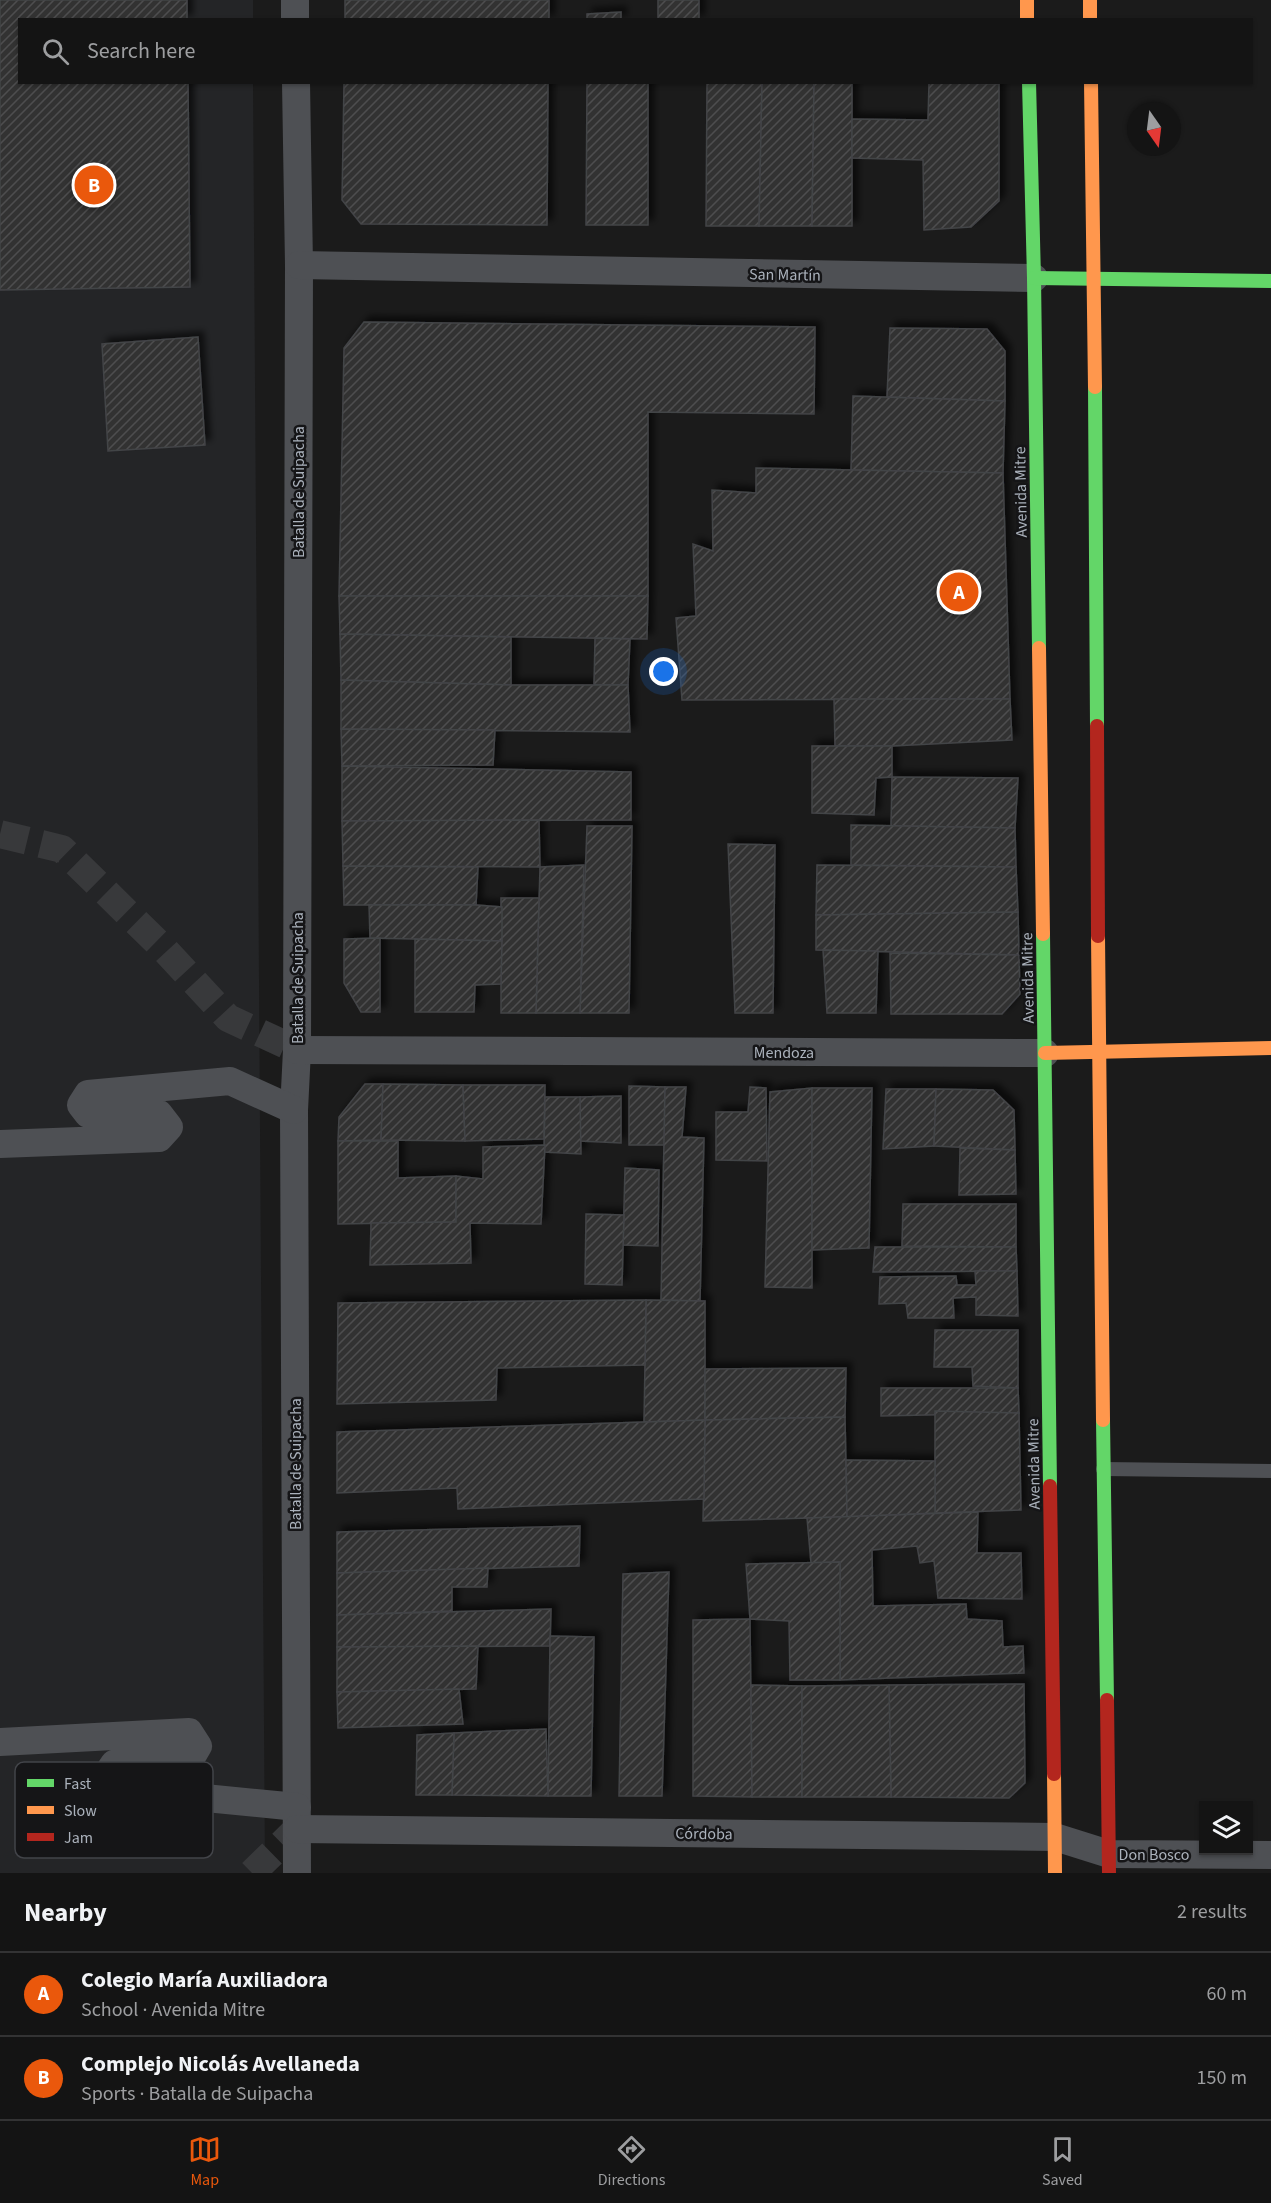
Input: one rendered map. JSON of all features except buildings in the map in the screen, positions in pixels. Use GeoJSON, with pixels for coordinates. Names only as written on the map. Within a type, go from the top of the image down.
{"type":"FeatureCollection","features":[{"type":"Feature","properties":{"kind":"main road"},"geometry":{"type":"LineString","coordinates":[[1027,0],[1027,18]]}},
{"type":"Feature","properties":{"kind":"main road"},"geometry":{"type":"LineString","coordinates":[[1090,0],[1090,18]]}},
{"type":"Feature","properties":{"kind":"main road","name":"Avenida Mitre"},"geometry":{"type":"LineString","coordinates":[[1029,84],[1034,278],[1055,1873]]}},
{"type":"Feature","properties":{"kind":"main road"},"geometry":{"type":"LineString","coordinates":[[1091,84],[1095,279],[1098,1052],[1109,1864]]}},
{"type":"Feature","properties":{"kind":"main road","name":"San Martín"},"geometry":{"type":"LineString","coordinates":[[1034,278],[1271,281]]}},
{"type":"Feature","properties":{"kind":"main road","name":"Mendoza"},"geometry":{"type":"LineString","coordinates":[[1045,1053],[1271,1048]]}},
{"type":"Feature","properties":{"kind":"street","name":"Batalla de Suipacha"},"geometry":{"type":"LineString","coordinates":[[296,84],[299,265],[297,1050],[294,1110],[297,1873]]}},
{"type":"Feature","properties":{"kind":"street","name":"San Martín"},"geometry":{"type":"LineString","coordinates":[[299,265],[1034,278]]}},
{"type":"Feature","properties":{"kind":"street","name":"Mendoza"},"geometry":{"type":"LineString","coordinates":[[297,1050],[1045,1053]]}},
{"type":"Feature","properties":{"kind":"street"},"geometry":{"type":"LineString","coordinates":[[0,1144],[159,1138],[169,1127],[159,1114],[88,1114],[81,1105],[88,1094],[230,1081],[294,1110]]}},
{"type":"Feature","properties":{"kind":"street","name":"Córdoba"},"geometry":{"type":"LineString","coordinates":[[0,1742],[189,1732],[198,1746],[191,1758],[140,1762]]}},
{"type":"Feature","properties":{"kind":"street","name":"Córdoba"},"geometry":{"type":"LineString","coordinates":[[213,1805],[297,1818],[1055,1837],[1109,1864]]}},
{"type":"Feature","properties":{"kind":"street","name":"Don Bosco"},"geometry":{"type":"LineString","coordinates":[[1109,1864],[1271,1855]]}},
{"type":"Feature","properties":{"kind":"lane"},"geometry":{"type":"LineString","coordinates":[[1103,1469],[1271,1471]]}},
{"type":"Feature","properties":{"kind":"shaded area"},"geometry":{"type":"Polygon","coordinates":[[[0,0],[253,0],[253,18],[18,18],[18,84],[253,84],[265,1873],[0,1873],[0,0]]]}},
{"type":"Feature","properties":{"kind":"tunnel"},"geometry":{"type":"LineString","coordinates":[[0,834],[62,849],[166,951],[228,1018],[297,1050]]}},
{"type":"Feature","properties":{"kind":"tunnel"},"geometry":{"type":"LineString","coordinates":[[252,1873],[297,1829]]}},
{"type":"Feature","properties":{"kind":"traffic: fast"},"geometry":{"type":"LineString","coordinates":[[1029,84],[1039,648]]}},
{"type":"Feature","properties":{"kind":"traffic: fast"},"geometry":{"type":"LineString","coordinates":[[1034,278],[1271,281]]}},
{"type":"Feature","properties":{"kind":"traffic: fast"},"geometry":{"type":"LineString","coordinates":[[1095,387],[1097,726]]}},
{"type":"Feature","properties":{"kind":"traffic: fast"},"geometry":{"type":"LineString","coordinates":[[1043,934],[1050,1486]]}},
{"type":"Feature","properties":{"kind":"traffic: fast"},"geometry":{"type":"LineString","coordinates":[[1103,1420],[1107,1700]]}},
{"type":"Feature","properties":{"kind":"traffic: slow"},"geometry":{"type":"LineString","coordinates":[[1027,0],[1027,18]]}},
{"type":"Feature","properties":{"kind":"traffic: slow"},"geometry":{"type":"LineString","coordinates":[[1090,0],[1090,18]]}},
{"type":"Feature","properties":{"kind":"traffic: slow"},"geometry":{"type":"LineString","coordinates":[[1091,84],[1095,387]]}},
{"type":"Feature","properties":{"kind":"traffic: slow"},"geometry":{"type":"LineString","coordinates":[[1039,648],[1043,934]]}},
{"type":"Feature","properties":{"kind":"traffic: slow"},"geometry":{"type":"LineString","coordinates":[[1098,936],[1103,1420]]}},
{"type":"Feature","properties":{"kind":"traffic: slow"},"geometry":{"type":"LineString","coordinates":[[1045,1053],[1271,1048]]}},
{"type":"Feature","properties":{"kind":"traffic: slow"},"geometry":{"type":"LineString","coordinates":[[1054,1774],[1055,1873]]}},
{"type":"Feature","properties":{"kind":"traffic: jam"},"geometry":{"type":"LineString","coordinates":[[1097,726],[1098,936]]}},
{"type":"Feature","properties":{"kind":"traffic: jam"},"geometry":{"type":"LineString","coordinates":[[1050,1486],[1054,1774]]}},
{"type":"Feature","properties":{"kind":"traffic: jam"},"geometry":{"type":"LineString","coordinates":[[1107,1700],[1109,1873]]}},
{"type":"Feature","properties":{"kind":"place","name":"Complejo Nicolás Avellaneda"},"geometry":{"type":"Point","coordinates":[94,185]}},
{"type":"Feature","properties":{"kind":"place","name":"Colegio María Auxiliadora"},"geometry":{"type":"Point","coordinates":[959,592]}}]}
